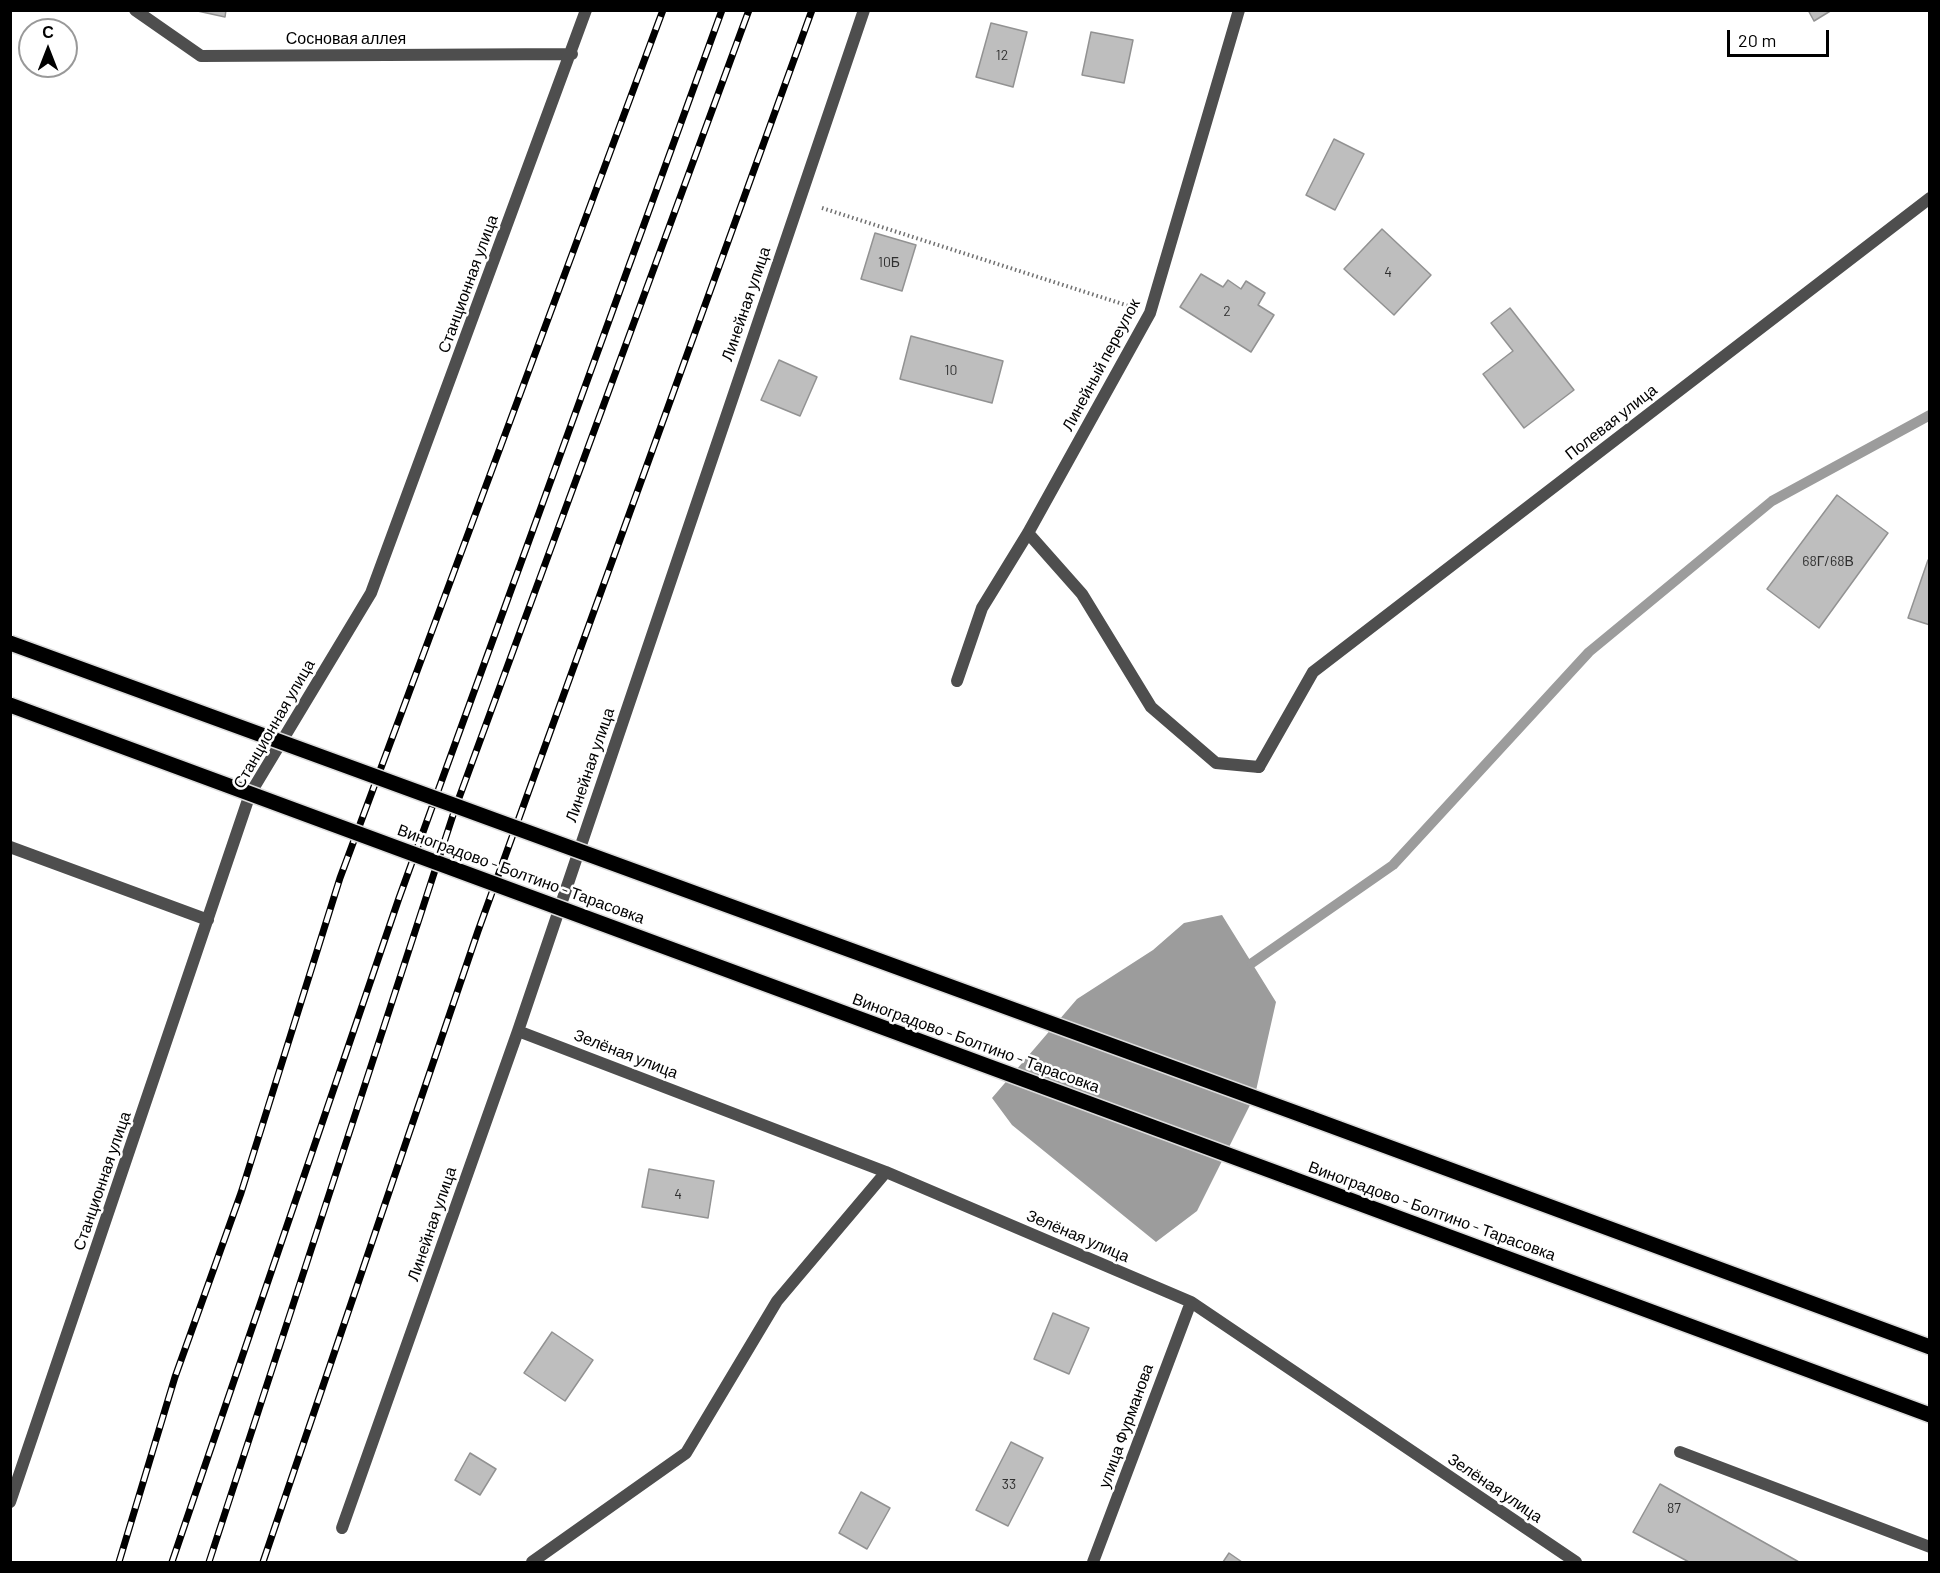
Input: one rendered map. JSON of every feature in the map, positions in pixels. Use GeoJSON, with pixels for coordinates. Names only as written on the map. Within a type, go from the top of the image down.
{"type":"FeatureCollection","features":[{"type":"Feature","properties":{"kind":"main road"},"geometry":{"type":"LineString","coordinates":[[10,643],[1929,1347]]}},
{"type":"Feature","properties":{"kind":"main road","name":"Виноградово - Болтино - Тарасовка"},"geometry":{"type":"LineString","coordinates":[[10,705],[1929,1415]]}},
{"type":"Feature","properties":{"kind":"street","name":"Сосновая аллея"},"geometry":{"type":"LineString","coordinates":[[135,10],[201,56],[572,54]]}},
{"type":"Feature","properties":{"kind":"street","name":"Станционная улица"},"geometry":{"type":"LineString","coordinates":[[10,1502],[250,794],[371,593],[572,54],[586,10]]}},
{"type":"Feature","properties":{"kind":"street","name":"Линейная улица"},"geometry":{"type":"LineString","coordinates":[[342,1528],[518,1031],[864,10]]}},
{"type":"Feature","properties":{"kind":"street","name":"Линейный переулок"},"geometry":{"type":"LineString","coordinates":[[957,681],[982,608],[1028,533],[1150,313],[1239,10]]}},
{"type":"Feature","properties":{"kind":"street","name":"Полевая улица"},"geometry":{"type":"LineString","coordinates":[[1028,533],[1082,594],[1152,707],[1216,763],[1259,766],[1313,672],[1929,198]]}},
{"type":"Feature","properties":{"kind":"street"},"geometry":{"type":"LineString","coordinates":[[10,847],[208,920]]}},
{"type":"Feature","properties":{"kind":"street","name":"Зелёная улица"},"geometry":{"type":"LineString","coordinates":[[518,1031],[886,1172],[1191,1302],[1576,1563]]}},
{"type":"Feature","properties":{"kind":"street"},"geometry":{"type":"LineString","coordinates":[[532,1563],[686,1453],[777,1301],[886,1172]]}},
{"type":"Feature","properties":{"kind":"street","name":"улица Фурманова"},"geometry":{"type":"LineString","coordinates":[[1093,1563],[1191,1302]]}},
{"type":"Feature","properties":{"kind":"street"},"geometry":{"type":"LineString","coordinates":[[1680,1452],[1929,1547]]}},
{"type":"Feature","properties":{"kind":"path"},"geometry":{"type":"LineString","coordinates":[[798,201],[1150,313]]}},
{"type":"Feature","properties":{"kind":"shaded area"},"geometry":{"type":"Polygon","coordinates":[[[1222,915],[1276,1002],[1255,1095],[1197,1211],[1156,1242],[1012,1125],[992,1098],[1077,999],[1153,950],[1184,923],[1222,915]]]}},
{"type":"Feature","properties":{"kind":"building"},"geometry":{"type":"Polygon","coordinates":[[[193,10],[226,10],[225,17],[193,10]]]}},
{"type":"Feature","properties":{"kind":"building"},"geometry":{"type":"Polygon","coordinates":[[[1808,10],[1832,10],[1814,21],[1808,10]]]}},
{"type":"Feature","properties":{"kind":"building"},"geometry":{"type":"Polygon","coordinates":[[[991,23],[1027,32],[1013,87],[976,77],[991,23]]]}},
{"type":"Feature","properties":{"kind":"building"},"geometry":{"type":"Polygon","coordinates":[[[1091,32],[1133,40],[1124,83],[1082,75],[1091,32]]]}},
{"type":"Feature","properties":{"kind":"building"},"geometry":{"type":"Polygon","coordinates":[[[1334,139],[1364,154],[1335,210],[1306,195],[1334,139]]]}},
{"type":"Feature","properties":{"kind":"building"},"geometry":{"type":"Polygon","coordinates":[[[1382,229],[1431,275],[1394,315],[1344,269],[1382,229]]]}},
{"type":"Feature","properties":{"kind":"building"},"geometry":{"type":"Polygon","coordinates":[[[875,233],[916,245],[902,291],[861,279],[875,233]]]}},
{"type":"Feature","properties":{"kind":"building"},"geometry":{"type":"Polygon","coordinates":[[[1201,274],[1223,287],[1228,280],[1241,289],[1246,281],[1265,293],[1258,305],[1274,315],[1251,352],[1180,307],[1201,274]]]}},
{"type":"Feature","properties":{"kind":"building"},"geometry":{"type":"Polygon","coordinates":[[[1510,308],[1574,390],[1524,428],[1483,374],[1513,351],[1491,323],[1510,308]]]}},
{"type":"Feature","properties":{"kind":"building"},"geometry":{"type":"Polygon","coordinates":[[[911,336],[1003,361],[992,403],[900,379],[911,336]]]}},
{"type":"Feature","properties":{"kind":"building"},"geometry":{"type":"Polygon","coordinates":[[[779,360],[817,377],[800,416],[761,400],[779,360]]]}},
{"type":"Feature","properties":{"kind":"building"},"geometry":{"type":"Polygon","coordinates":[[[1837,495],[1888,533],[1819,628],[1767,589],[1837,495]]]}},
{"type":"Feature","properties":{"kind":"building"},"geometry":{"type":"Polygon","coordinates":[[[1928,560],[1930,560],[1930,625],[1908,618],[1928,560]]]}},
{"type":"Feature","properties":{"kind":"building"},"geometry":{"type":"Polygon","coordinates":[[[649,1169],[714,1181],[708,1218],[642,1207],[649,1169]]]}},
{"type":"Feature","properties":{"kind":"building"},"geometry":{"type":"Polygon","coordinates":[[[1053,1313],[1089,1328],[1069,1374],[1034,1359],[1053,1313]]]}},
{"type":"Feature","properties":{"kind":"building"},"geometry":{"type":"Polygon","coordinates":[[[552,1332],[593,1360],[565,1401],[524,1373],[552,1332]]]}},
{"type":"Feature","properties":{"kind":"building"},"geometry":{"type":"Polygon","coordinates":[[[1011,1442],[1043,1458],[1008,1526],[976,1510],[1011,1442]]]}},
{"type":"Feature","properties":{"kind":"building"},"geometry":{"type":"Polygon","coordinates":[[[470,1453],[496,1469],[480,1495],[455,1480],[470,1453]]]}},
{"type":"Feature","properties":{"kind":"building"},"geometry":{"type":"Polygon","coordinates":[[[1660,1484],[1799,1562],[1689,1562],[1633,1532],[1660,1484]]]}},
{"type":"Feature","properties":{"kind":"building"},"geometry":{"type":"Polygon","coordinates":[[[861,1492],[890,1508],[867,1549],[839,1533],[861,1492]]]}},
{"type":"Feature","properties":{"kind":"building"},"geometry":{"type":"Polygon","coordinates":[[[1229,1553],[1242,1562],[1223,1562],[1229,1553]]]}},
{"type":"Feature","properties":{"kind":"waterway"},"geometry":{"type":"LineString","coordinates":[[1252,963],[1393,865],[1589,652],[1772,501],[1930,415]]}},
{"type":"Feature","properties":{"kind":"railway"},"geometry":{"type":"LineString","coordinates":[[119,1562],[175,1377],[241,1193],[340,878],[663,10]]}},
{"type":"Feature","properties":{"kind":"railway"},"geometry":{"type":"LineString","coordinates":[[172,1562],[399,898],[722,10]]}},
{"type":"Feature","properties":{"kind":"railway"},"geometry":{"type":"LineString","coordinates":[[209,1562],[456,806],[749,10]]}},
{"type":"Feature","properties":{"kind":"railway"},"geometry":{"type":"LineString","coordinates":[[263,1562],[478,931],[812,10]]}}]}
